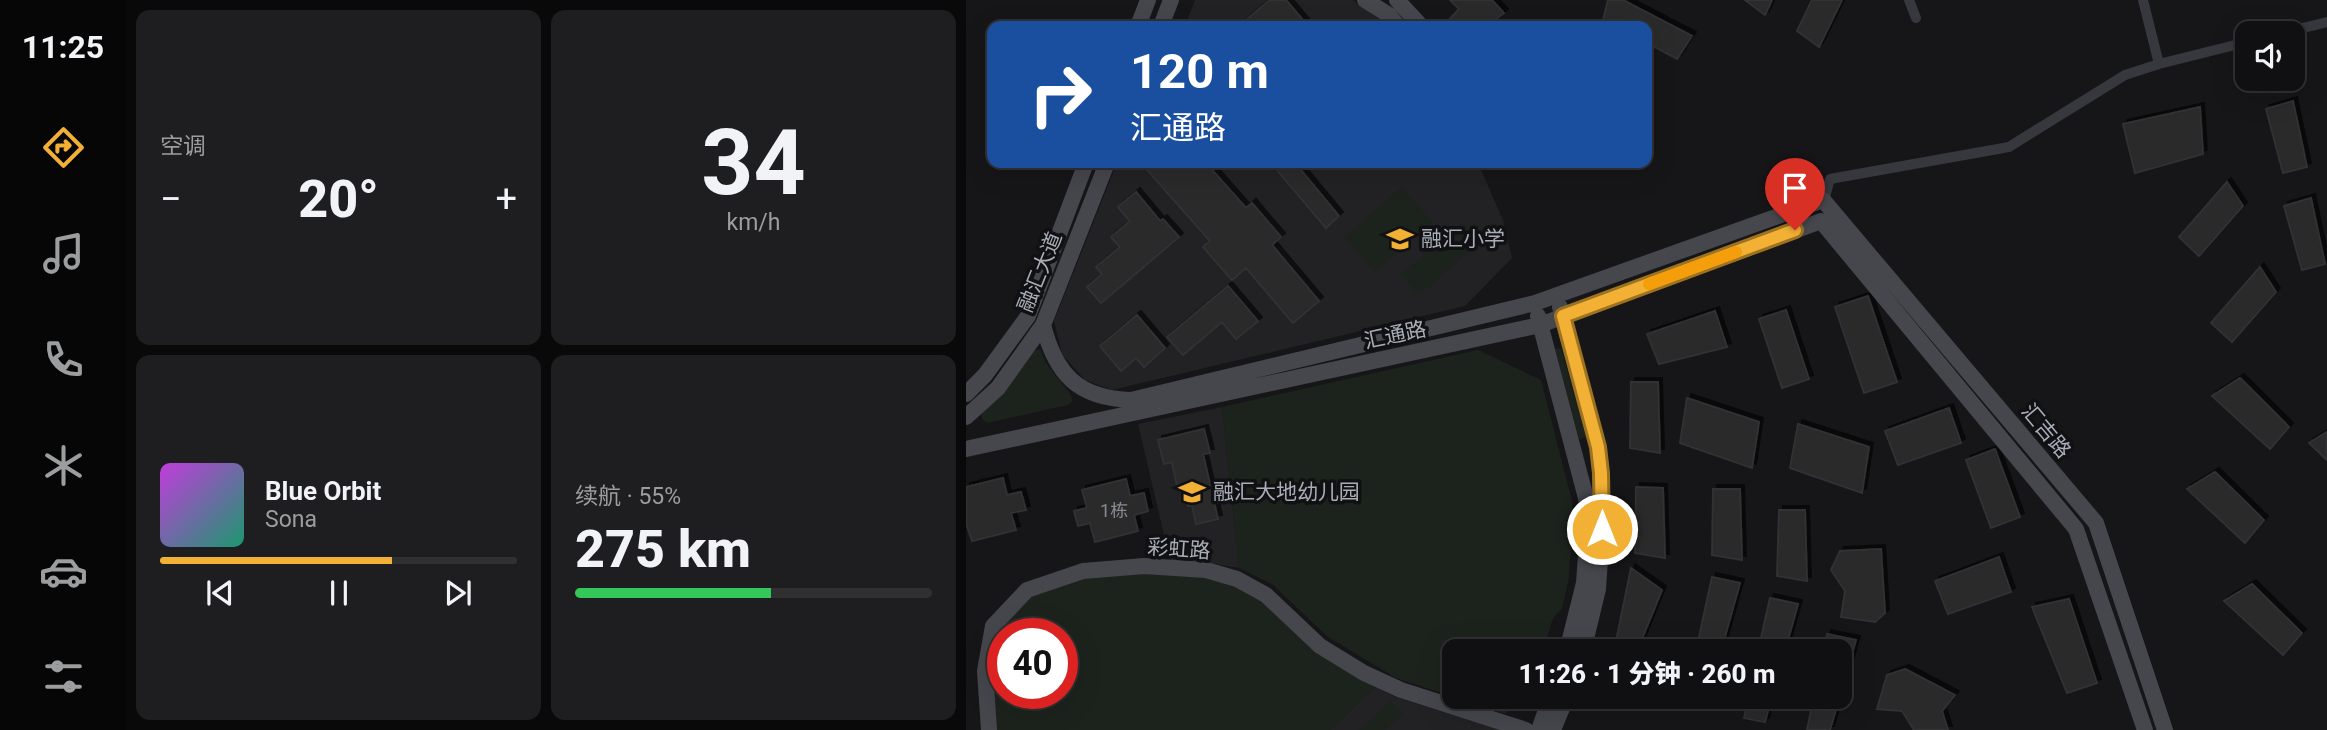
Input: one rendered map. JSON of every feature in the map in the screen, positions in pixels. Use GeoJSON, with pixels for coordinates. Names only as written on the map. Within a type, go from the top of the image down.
{"type":"FeatureCollection","features":[{"type":"Feature","properties":{"kind":"street"},"geometry":{"type":"LineString","coordinates":[[1140,21],[1148,0]]}},
{"type":"Feature","properties":{"kind":"street"},"geometry":{"type":"LineString","coordinates":[[1163,21],[1171,0]]}},
{"type":"Feature","properties":{"kind":"street"},"geometry":{"type":"LineString","coordinates":[[1365,0],[1394,21]]}},
{"type":"Feature","properties":{"kind":"street"},"geometry":{"type":"LineString","coordinates":[[1397,0],[1416,21]]}},
{"type":"Feature","properties":{"kind":"street"},"geometry":{"type":"LineString","coordinates":[[1909,0],[1916,18]]}},
{"type":"Feature","properties":{"kind":"street"},"geometry":{"type":"LineString","coordinates":[[2143,0],[2159,64]]}},
{"type":"Feature","properties":{"kind":"street"},"geometry":{"type":"LineString","coordinates":[[2305,27],[2327,22]]}},
{"type":"Feature","properties":{"kind":"street"},"geometry":{"type":"LineString","coordinates":[[1821,221],[1823,200],[1830,179],[2009,147],[2124,75],[2235,45]]}},
{"type":"Feature","properties":{"kind":"street","name":"融汇大道"},"geometry":{"type":"LineString","coordinates":[[966,394],[985,375],[1028,316],[1084,168]]}},
{"type":"Feature","properties":{"kind":"street","name":"融汇大道"},"geometry":{"type":"LineString","coordinates":[[966,417],[998,388],[1043,325],[1105,168]]}},
{"type":"Feature","properties":{"kind":"street","name":"汇通路"},"geometry":{"type":"LineString","coordinates":[[1043,325],[1053,355],[1071,381],[1091,394],[1110,399],[1131,400],[1535,303],[1823,200]]}},
{"type":"Feature","properties":{"kind":"street","name":"汇吉路"},"geometry":{"type":"LineString","coordinates":[[1823,200],[2096,523],[2165,730]]}},
{"type":"Feature","properties":{"kind":"street","name":"汇通路"},"geometry":{"type":"LineString","coordinates":[[966,449],[1540,325],[1821,221]]}},
{"type":"Feature","properties":{"kind":"street","name":"汇吉路"},"geometry":{"type":"LineString","coordinates":[[1821,221],[2076,529],[2144,730]]}},
{"type":"Feature","properties":{"kind":"street"},"geometry":{"type":"LineString","coordinates":[[1556,296],[1598,447],[1601,473],[1602,529],[1598,589],[1586,639]]}},
{"type":"Feature","properties":{"kind":"street"},"geometry":{"type":"LineString","coordinates":[[1535,303],[1586,498],[1588,527],[1584,583],[1570,639]]}},
{"type":"Feature","properties":{"kind":"street","name":"彩虹路"},"geometry":{"type":"LineString","coordinates":[[989,730],[985,671],[993,626],[1027,590],[1083,571],[1144,566],[1206,570],[1237,579],[1266,595],[1320,646],[1364,673],[1401,690],[1526,730]]}},
{"type":"Feature","properties":{"kind":"street"},"geometry":{"type":"LineString","coordinates":[[1539,730],[1546,709]]}},
{"type":"Feature","properties":{"kind":"street"},"geometry":{"type":"LineString","coordinates":[[1553,730],[1562,709]]}},
{"type":"Feature","properties":{"kind":"shaded area"},"geometry":{"type":"Polygon","coordinates":[[[1195,0],[1352,0],[1384,21],[1187,21],[1195,0]]]}},
{"type":"Feature","properties":{"kind":"shaded area"},"geometry":{"type":"Polygon","coordinates":[[[1115,168],[1480,168],[1503,220],[1512,258],[1465,306],[1112,390],[1085,380],[1062,354],[1054,321],[1115,168]]]}},
{"type":"Feature","properties":{"kind":"shaded area"},"geometry":{"type":"Polygon","coordinates":[[[1402,187],[1433,223],[1375,273],[1344,237],[1402,187]]]}},
{"type":"Feature","properties":{"kind":"shaded area"},"geometry":{"type":"Polygon","coordinates":[[[1463,222],[1480,242],[1459,260],[1442,240],[1463,222]]]}},
{"type":"Feature","properties":{"kind":"shaded area"},"geometry":{"type":"Polygon","coordinates":[[[1440,241],[1458,262],[1419,295],[1401,274],[1440,241]]]}},
{"type":"Feature","properties":{"kind":"shaded area"},"geometry":{"type":"Polygon","coordinates":[[[1561,348],[1586,437],[1579,439],[1555,349],[1561,348]]]}},
{"type":"Feature","properties":{"kind":"shaded area"},"geometry":{"type":"Polygon","coordinates":[[[1040,349],[1046,363],[1071,395],[1072,401],[1068,405],[987,423],[982,419],[981,412],[1034,351],[1040,349]]]}},
{"type":"Feature","properties":{"kind":"shaded area"},"geometry":{"type":"Polygon","coordinates":[[[1478,350],[1541,380],[1572,501],[1573,526],[1568,582],[1562,608],[1553,618],[1547,639],[1442,639],[1442,693],[1396,678],[1328,637],[1272,584],[1239,568],[1222,407],[1478,350]]]}},
{"type":"Feature","properties":{"kind":"shaded area","name":"融汇大地幼儿园"},"geometry":{"type":"Polygon","coordinates":[[[1222,407],[1239,568],[1170,560],[1138,424],[1222,407]]]}},
{"type":"Feature","properties":{"kind":"shaded area"},"geometry":{"type":"Polygon","coordinates":[[[1144,572],[1202,577],[1234,584],[1261,600],[1315,651],[1375,687],[1330,730],[995,730],[993,709],[1078,709],[1078,618],[1010,618],[1029,596],[1082,577],[1144,572]]]}},
{"type":"Feature","properties":{"kind":"shaded area"},"geometry":{"type":"Polygon","coordinates":[[[1375,687],[1398,698],[1501,730],[1330,730],[1375,687]]]}},
{"type":"Feature","properties":{"kind":"shaded area"},"geometry":{"type":"Polygon","coordinates":[[[1391,701],[1403,714],[1385,730],[1359,730],[1391,701]]]}},
{"type":"Feature","properties":{"kind":"shaded area"},"geometry":{"type":"Polygon","coordinates":[[[1490,709],[1512,709],[1505,714],[1490,709]]]}},
{"type":"Feature","properties":{"kind":"building"},"geometry":{"type":"Polygon","coordinates":[[[1270,0],[1286,0],[1304,21],[1245,21],[1270,0]]]}},
{"type":"Feature","properties":{"kind":"building"},"geometry":{"type":"Polygon","coordinates":[[[1450,0],[1492,0],[1504,13],[1493,21],[1448,21],[1459,9],[1450,0]]]}},
{"type":"Feature","properties":{"kind":"building"},"geometry":{"type":"Polygon","coordinates":[[[1608,0],[1623,0],[1692,36],[1677,59],[1652,46],[1652,21],[1603,20],[1608,0]]]}},
{"type":"Feature","properties":{"kind":"building"},"geometry":{"type":"Polygon","coordinates":[[[1745,0],[1772,0],[1765,15],[1745,0]]]}},
{"type":"Feature","properties":{"kind":"building"},"geometry":{"type":"Polygon","coordinates":[[[1812,0],[1842,0],[1819,47],[1797,31],[1812,0]]]}},
{"type":"Feature","properties":{"kind":"building"},"geometry":{"type":"Polygon","coordinates":[[[2293,101],[2307,167],[2283,173],[2266,109],[2293,101]]]}},
{"type":"Feature","properties":{"kind":"building"},"geometry":{"type":"Polygon","coordinates":[[[2200,107],[2203,154],[2135,173],[2123,124],[2200,107]]]}},
{"type":"Feature","properties":{"kind":"building"},"geometry":{"type":"Polygon","coordinates":[[[1145,168],[1210,168],[1246,208],[1252,203],[1281,237],[1272,245],[1319,301],[1293,323],[1246,268],[1232,280],[1203,247],[1210,241],[1145,168]]]}},
{"type":"Feature","properties":{"kind":"building"},"geometry":{"type":"Polygon","coordinates":[[[1275,168],[1299,168],[1339,216],[1326,228],[1275,168]]]}},
{"type":"Feature","properties":{"kind":"building"},"geometry":{"type":"Polygon","coordinates":[[[2227,182],[2243,206],[2199,256],[2179,237],[2227,182]]]}},
{"type":"Feature","properties":{"kind":"building"},"geometry":{"type":"Polygon","coordinates":[[[1136,192],[1160,221],[1163,219],[1179,237],[1101,303],[1087,287],[1102,274],[1096,267],[1120,247],[1111,237],[1130,221],[1118,207],[1136,192]]]}},
{"type":"Feature","properties":{"kind":"building"},"geometry":{"type":"Polygon","coordinates":[[[2311,198],[2325,264],[2302,270],[2284,206],[2311,198]]]}},
{"type":"Feature","properties":{"kind":"building"},"geometry":{"type":"Polygon","coordinates":[[[2260,267],[2276,292],[2232,342],[2211,323],[2260,267]]]}},
{"type":"Feature","properties":{"kind":"building"},"geometry":{"type":"Polygon","coordinates":[[[1228,286],[1258,321],[1236,339],[1222,322],[1183,355],[1167,337],[1228,286]]]}},
{"type":"Feature","properties":{"kind":"building"},"geometry":{"type":"Polygon","coordinates":[[[1868,296],[1897,382],[1864,393],[1835,307],[1868,296]]]}},
{"type":"Feature","properties":{"kind":"building"},"geometry":{"type":"Polygon","coordinates":[[[1786,310],[1809,379],[1782,388],[1759,319],[1786,310]]]}},
{"type":"Feature","properties":{"kind":"building"},"geometry":{"type":"Polygon","coordinates":[[[1715,311],[1727,347],[1659,364],[1647,334],[1715,311]]]}},
{"type":"Feature","properties":{"kind":"building"},"geometry":{"type":"Polygon","coordinates":[[[1137,315],[1165,348],[1144,367],[1136,358],[1121,371],[1100,346],[1137,315]]]}},
{"type":"Feature","properties":{"kind":"building"},"geometry":{"type":"Polygon","coordinates":[[[2240,378],[2289,427],[2270,449],[2212,396],[2240,378]]]}},
{"type":"Feature","properties":{"kind":"building"},"geometry":{"type":"Polygon","coordinates":[[[1631,382],[1658,382],[1660,453],[1630,448],[1631,382]]]}},
{"type":"Feature","properties":{"kind":"building"},"geometry":{"type":"Polygon","coordinates":[[[1687,398],[1759,422],[1752,468],[1680,443],[1687,398]]]}},
{"type":"Feature","properties":{"kind":"building"},"geometry":{"type":"Polygon","coordinates":[[[1949,408],[1961,443],[1898,465],[1885,431],[1949,408]]]}},
{"type":"Feature","properties":{"kind":"building"},"geometry":{"type":"Polygon","coordinates":[[[1798,424],[1869,447],[1862,493],[1790,468],[1798,424]]]}},
{"type":"Feature","properties":{"kind":"building"},"geometry":{"type":"Polygon","coordinates":[[[1204,429],[1210,453],[1203,454],[1218,519],[1196,524],[1183,484],[1177,486],[1172,462],[1164,464],[1158,440],[1204,429]]]}},
{"type":"Feature","properties":{"kind":"building"},"geometry":{"type":"Polygon","coordinates":[[[2327,432],[2327,460],[2309,443],[2327,432]]]}},
{"type":"Feature","properties":{"kind":"building"},"geometry":{"type":"Polygon","coordinates":[[[1995,449],[2020,517],[1991,528],[1966,460],[1995,449]]]}},
{"type":"Feature","properties":{"kind":"building"},"geometry":{"type":"Polygon","coordinates":[[[2215,472],[2264,520],[2245,543],[2187,489],[2215,472]]]}},
{"type":"Feature","properties":{"kind":"building"},"geometry":{"type":"Polygon","coordinates":[[[1003,478],[1007,495],[1021,492],[1026,510],[1011,513],[1016,530],[972,541],[966,523],[966,487],[1003,478]]]}},
{"type":"Feature","properties":{"kind":"building"},"geometry":{"type":"Polygon","coordinates":[[[1126,479],[1130,496],[1144,493],[1148,511],[1134,515],[1138,531],[1095,542],[1090,523],[1078,526],[1074,511],[1087,508],[1082,490],[1126,479]]]}},
{"type":"Feature","properties":{"kind":"building"},"geometry":{"type":"Polygon","coordinates":[[[1636,487],[1663,488],[1665,558],[1635,553],[1636,487]]]}},
{"type":"Feature","properties":{"kind":"building"},"geometry":{"type":"Polygon","coordinates":[[[1713,489],[1740,489],[1742,560],[1712,555],[1713,489]]]}},
{"type":"Feature","properties":{"kind":"building"},"geometry":{"type":"Polygon","coordinates":[[[1779,510],[1805,510],[1807,581],[1777,576],[1779,510]]]}},
{"type":"Feature","properties":{"kind":"building"},"geometry":{"type":"Polygon","coordinates":[[[1881,549],[1885,613],[1875,622],[1841,617],[1845,591],[1831,570],[1840,551],[1881,549]]]}},
{"type":"Feature","properties":{"kind":"building"},"geometry":{"type":"Polygon","coordinates":[[[1999,557],[2011,592],[1948,614],[1935,581],[1999,557]]]}},
{"type":"Feature","properties":{"kind":"building"},"geometry":{"type":"Polygon","coordinates":[[[1631,568],[1662,590],[1642,639],[1616,639],[1631,568]]]}},
{"type":"Feature","properties":{"kind":"building"},"geometry":{"type":"Polygon","coordinates":[[[1712,577],[1740,583],[1724,639],[1699,639],[1712,577]]]}},
{"type":"Feature","properties":{"kind":"building"},"geometry":{"type":"Polygon","coordinates":[[[2252,584],[2302,633],[2283,655],[2224,601],[2252,584]]]}},
{"type":"Feature","properties":{"kind":"building"},"geometry":{"type":"Polygon","coordinates":[[[1770,598],[1798,604],[1788,639],[1761,639],[1770,598]]]}},
{"type":"Feature","properties":{"kind":"building"},"geometry":{"type":"Polygon","coordinates":[[[2069,599],[2097,683],[2067,693],[2032,607],[2069,599]]]}},
{"type":"Feature","properties":{"kind":"building"},"geometry":{"type":"Polygon","coordinates":[[[1827,634],[1851,639],[1826,639],[1827,634]]]}},
{"type":"Feature","properties":{"kind":"building"},"geometry":{"type":"Polygon","coordinates":[[[1905,669],[1955,695],[1942,711],[1948,730],[1914,730],[1902,711],[1877,709],[1887,675],[1905,669]]]}},
{"type":"Feature","properties":{"kind":"building"},"geometry":{"type":"Polygon","coordinates":[[[1746,709],[1768,709],[1765,722],[1744,718],[1746,709]]]}},
{"type":"Feature","properties":{"kind":"building"},"geometry":{"type":"Polygon","coordinates":[[[1811,709],[1836,709],[1830,730],[1807,730],[1811,709]]]}},
{"type":"Feature","properties":{"kind":"slow traffic"},"geometry":{"type":"LineString","coordinates":[[1649,284],[1736,252]]}},
{"type":"Feature","properties":{"kind":"place","name":"融汇小学"},"geometry":{"type":"Point","coordinates":[1400,239]}},
{"type":"Feature","properties":{"kind":"place","name":"融汇大地幼儿园"},"geometry":{"type":"Point","coordinates":[1192,492]}},
{"type":"Feature","properties":{"kind":"route"},"geometry":{"type":"LineString","coordinates":[[1602,529],[1598,447],[1563,316],[1795,230]]}}]}
